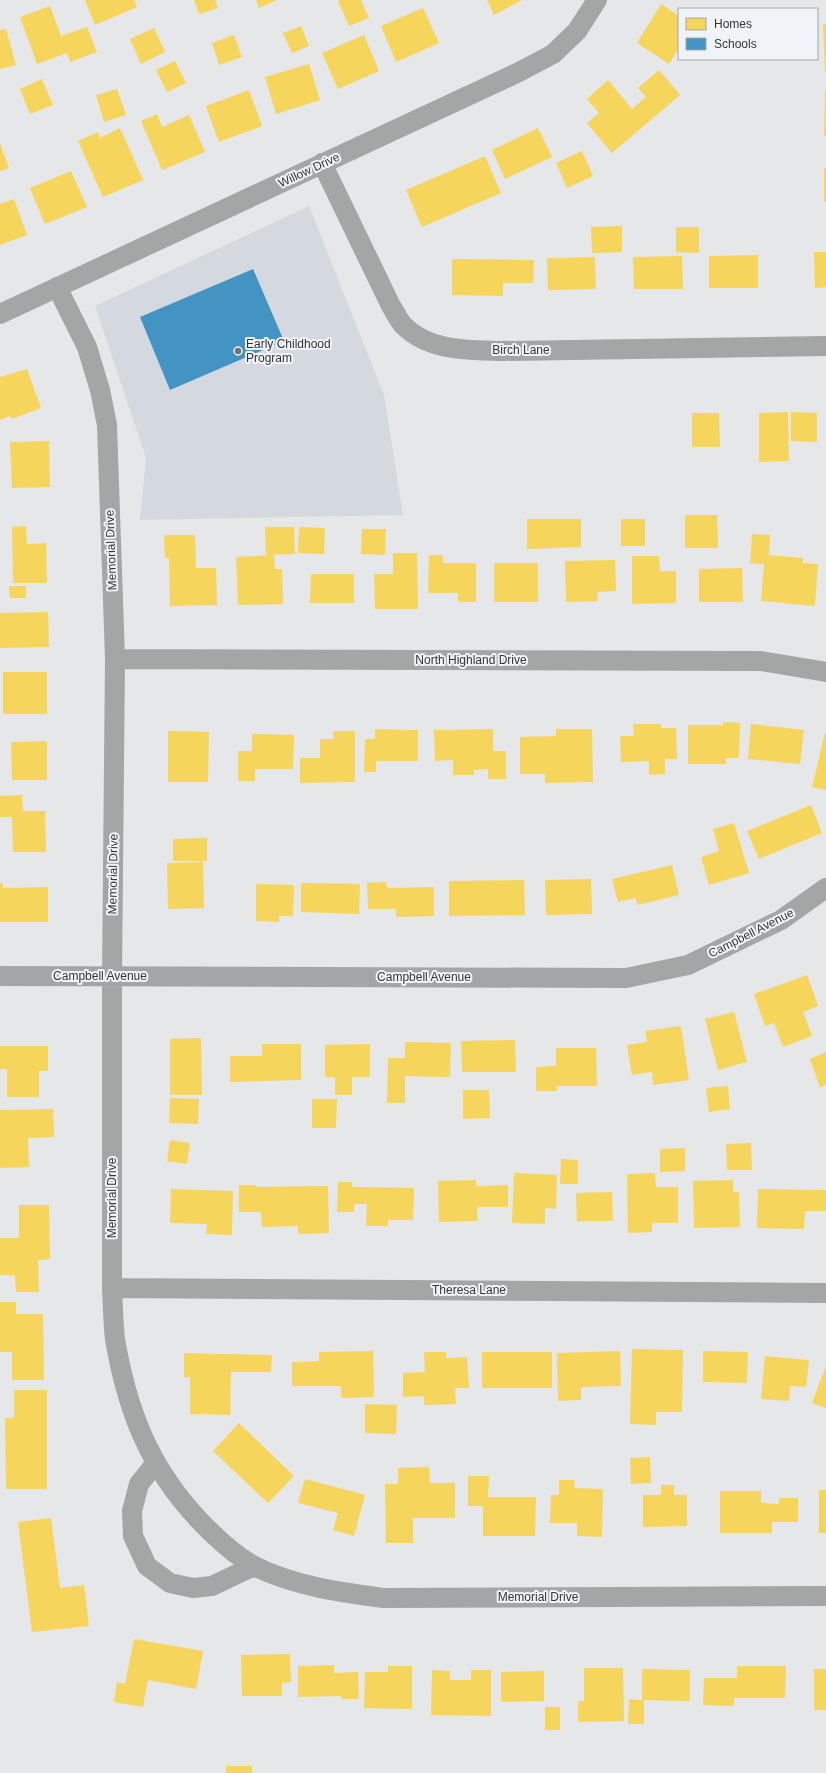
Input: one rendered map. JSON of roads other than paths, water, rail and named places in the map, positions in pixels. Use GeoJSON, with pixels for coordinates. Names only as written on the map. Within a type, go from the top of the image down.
{"type":"FeatureCollection","features":[{"type":"Feature","properties":{"kind":"street","name":"Willow Drive"},"geometry":{"type":"LineString","coordinates":[[0,314],[520,72],[553,54],[577,30],[597,0]]}},
{"type":"Feature","properties":{"kind":"street","name":"Birch Lane"},"geometry":{"type":"LineString","coordinates":[[322,164],[391,306],[403,325],[418,338],[439,345],[463,349],[500,351],[826,346]]}},
{"type":"Feature","properties":{"kind":"street","name":"Memorial Drive"},"geometry":{"type":"LineString","coordinates":[[57,287],[87,347],[100,390],[107,426],[115,659],[112,976],[112,1288],[115,1338],[125,1386],[139,1431],[155,1464],[183,1503],[219,1541],[254,1566],[294,1582],[334,1591],[383,1598],[826,1596]]}},
{"type":"Feature","properties":{"kind":"street","name":"North Highland Drive"},"geometry":{"type":"LineString","coordinates":[[115,659],[762,661],[826,672]]}},
{"type":"Feature","properties":{"kind":"street","name":"Campbell Avenue"},"geometry":{"type":"LineString","coordinates":[[0,976],[626,978],[688,965],[781,920],[826,888]]}},
{"type":"Feature","properties":{"kind":"street","name":"Theresa Lane"},"geometry":{"type":"LineString","coordinates":[[112,1288],[826,1293]]}},
{"type":"Feature","properties":{"kind":"street"},"geometry":{"type":"LineString","coordinates":[[155,1464],[139,1484],[132,1511],[133,1536],[147,1566],[170,1583],[193,1588],[212,1586],[254,1566]]}},
{"type":"Feature","properties":{"kind":"place","name":"Early Childhood Program"},"geometry":{"type":"Point","coordinates":[238,351]}}]}
